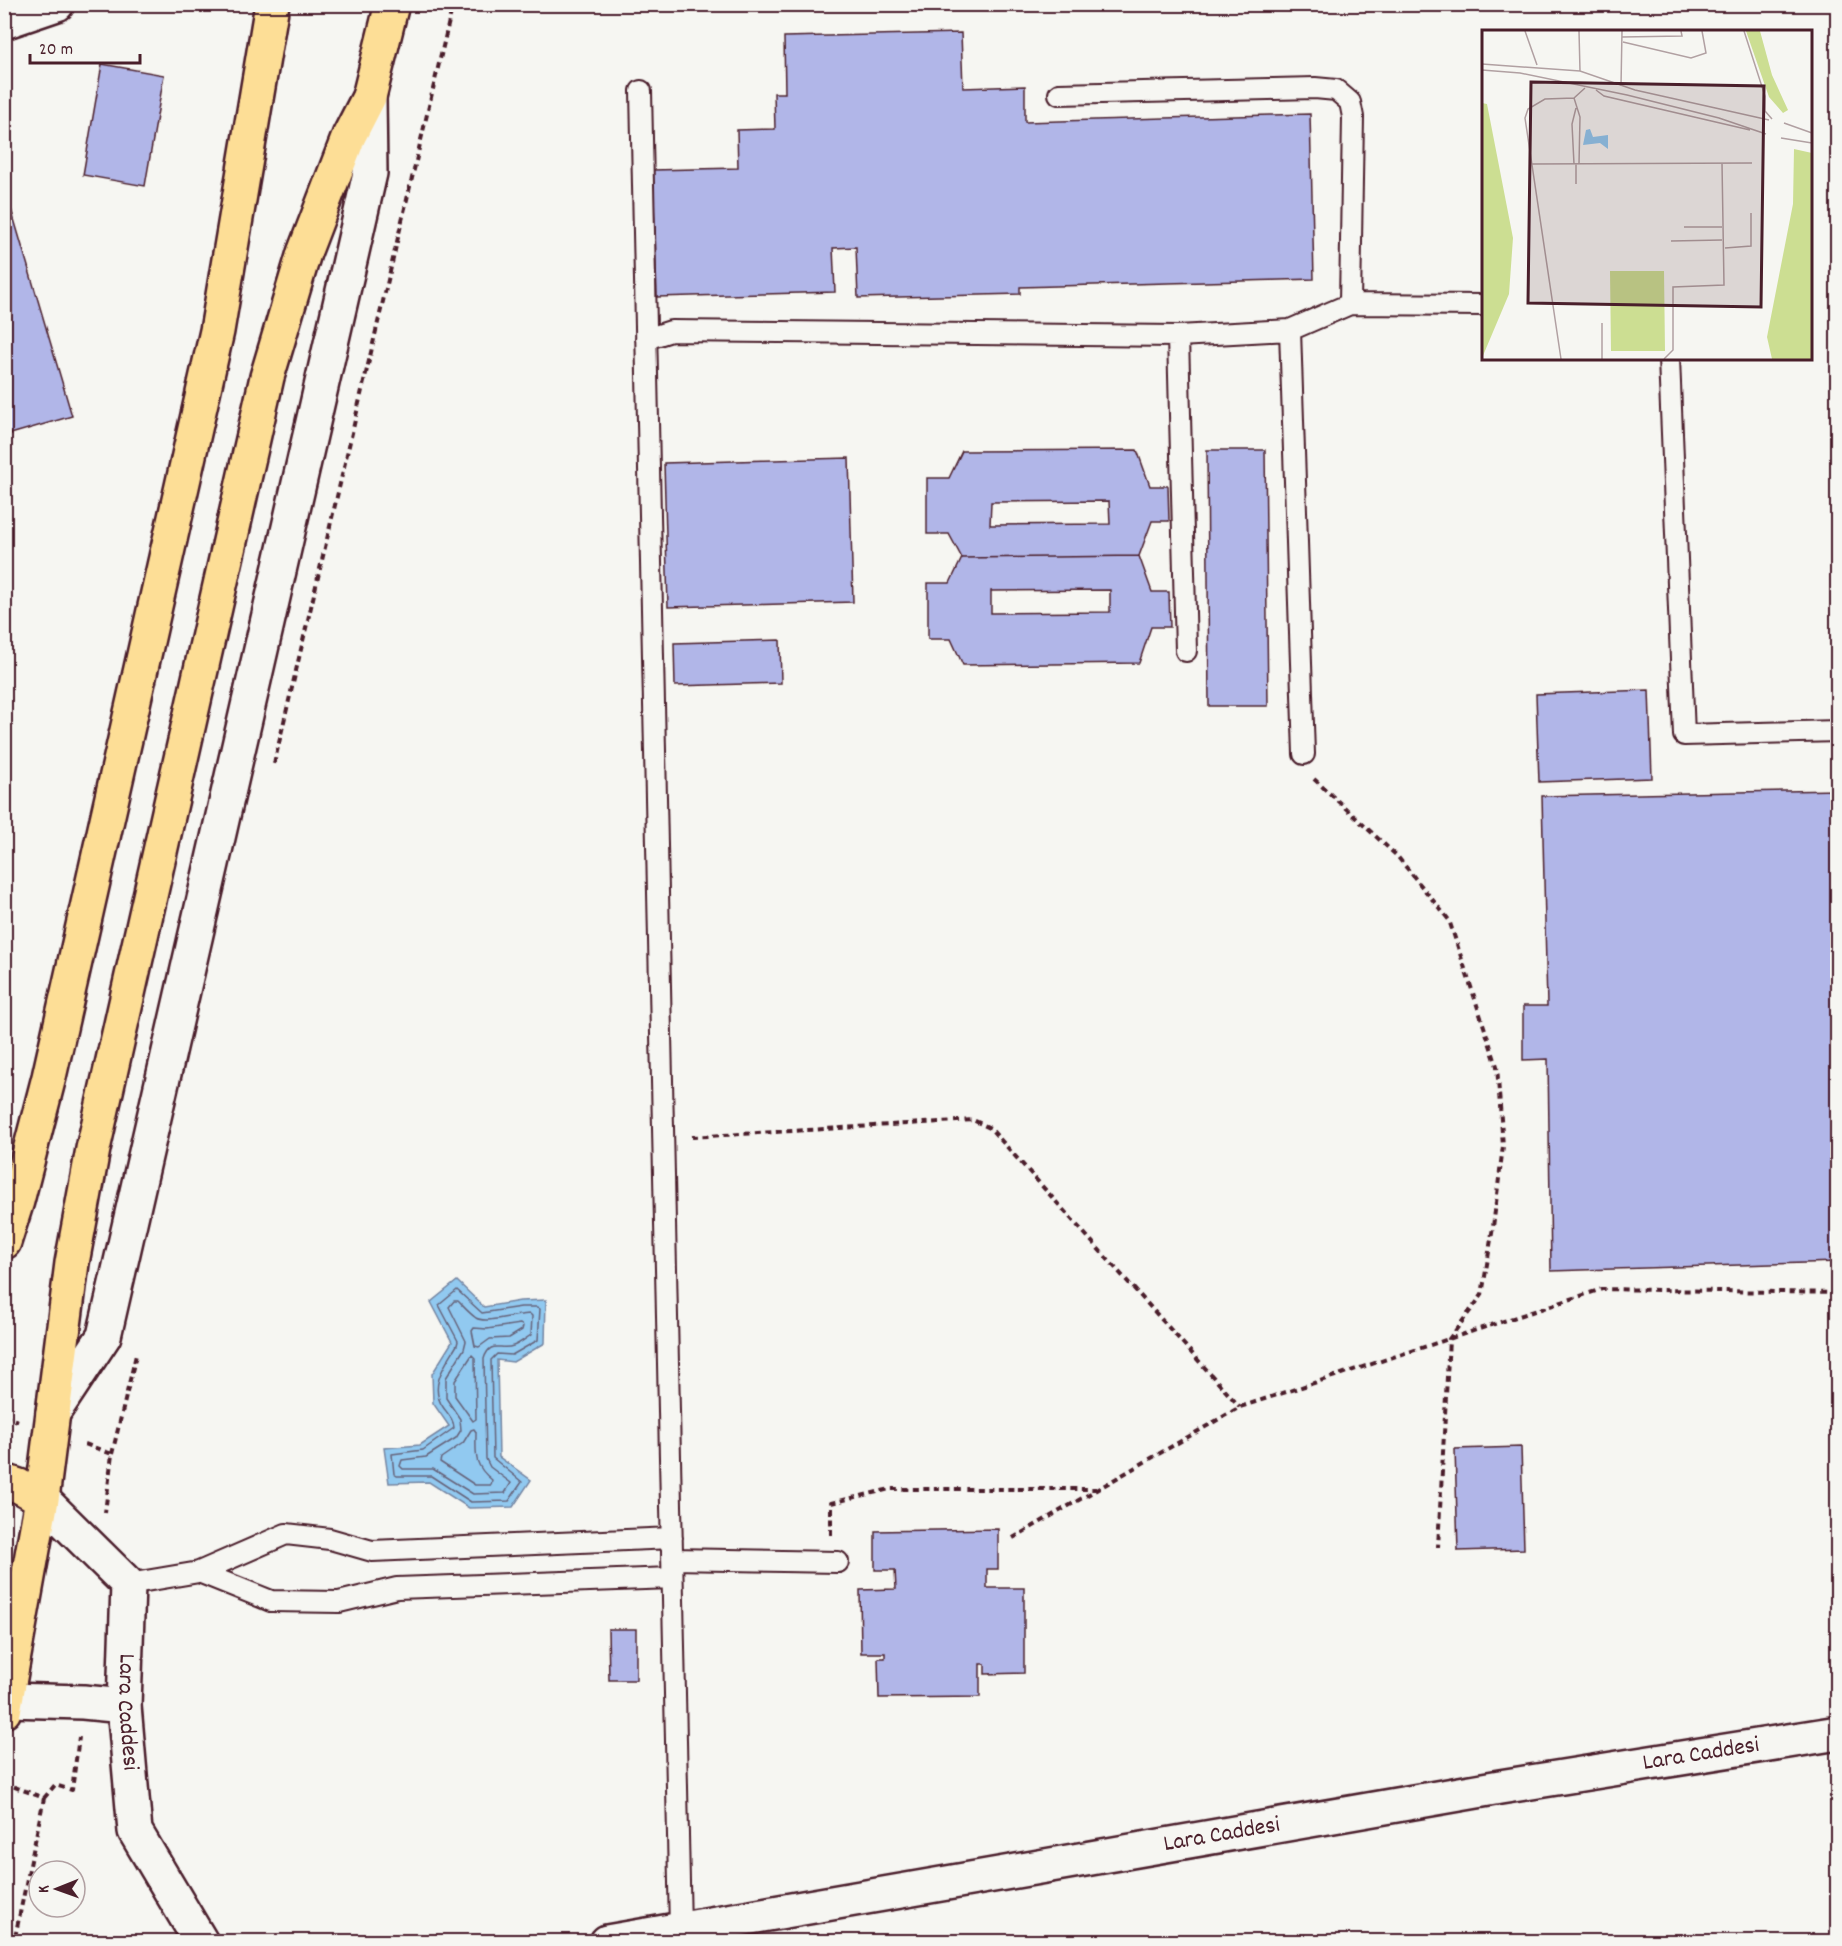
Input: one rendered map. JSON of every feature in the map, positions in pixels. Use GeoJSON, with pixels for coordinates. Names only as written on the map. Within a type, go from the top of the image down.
{"type":"FeatureCollection","features":[{"type":"Feature","properties":{"kind":"main road"},"geometry":{"type":"LineString","coordinates":[[4,1242],[11,1200],[52,1065],[217,331],[272,4]]}},
{"type":"Feature","properties":{"kind":"main road"},"geometry":{"type":"LineString","coordinates":[[5,1704],[42,1499],[72,1263],[93,1149],[267,377],[304,253],[349,136],[369,98],[392,4]]}},
{"type":"Feature","properties":{"kind":"main road"},"geometry":{"type":"LineString","coordinates":[[4,1481],[19,1486],[42,1499]]}},
{"type":"Feature","properties":{"kind":"street"},"geometry":{"type":"LineString","coordinates":[[4,22],[57,4]]}},
{"type":"Feature","properties":{"kind":"street"},"geometry":{"type":"LineString","coordinates":[[53,1413],[104,1336],[370,173],[369,98]]}},
{"type":"Feature","properties":{"kind":"street"},"geometry":{"type":"LineString","coordinates":[[42,1499],[128,1584]]}},
{"type":"Feature","properties":{"kind":"street","name":"Lara Caddesi"},"geometry":{"type":"LineString","coordinates":[[128,1584],[124,1706],[135,1832],[201,1941]]}},
{"type":"Feature","properties":{"kind":"street"},"geometry":{"type":"LineString","coordinates":[[5,1704],[83,1702],[124,1706]]}},
{"type":"Feature","properties":{"kind":"street","name":"Lara Caddesi"},"geometry":{"type":"LineString","coordinates":[[607,1941],[1500,1787],[1838,1733]]}},
{"type":"Feature","properties":{"kind":"lane"},"geometry":{"type":"LineString","coordinates":[[1059,94],[1315,88],[1336,90],[1350,102],[1353,117],[1350,304]]}},
{"type":"Feature","properties":{"kind":"lane"},"geometry":{"type":"LineString","coordinates":[[641,91],[680,1929]]}},
{"type":"Feature","properties":{"kind":"lane"},"geometry":{"type":"LineString","coordinates":[[646,339],[671,331],[1178,336],[1290,330],[1350,304],[1482,305]]}},
{"type":"Feature","properties":{"kind":"lane"},"geometry":{"type":"LineString","coordinates":[[1290,330],[1304,754]]}},
{"type":"Feature","properties":{"kind":"lane"},"geometry":{"type":"LineString","coordinates":[[1178,336],[1186,651]]}},
{"type":"Feature","properties":{"kind":"lane"},"geometry":{"type":"LineString","coordinates":[[1669,360],[1684,735],[1838,732]]}},
{"type":"Feature","properties":{"kind":"lane"},"geometry":{"type":"LineString","coordinates":[[128,1584],[199,1572],[286,1534],[330,1539],[372,1551],[672,1538]]}},
{"type":"Feature","properties":{"kind":"lane"},"geometry":{"type":"LineString","coordinates":[[199,1572],[271,1600],[339,1602],[397,1588],[672,1568],[834,1562]]}},
{"type":"Feature","properties":{"kind":"path"},"geometry":{"type":"LineString","coordinates":[[273,770],[453,4]]}},
{"type":"Feature","properties":{"kind":"path"},"geometry":{"type":"LineString","coordinates":[[1304,754],[1304,770],[1397,856],[1449,921],[1497,1066],[1503,1146],[1482,1295],[1449,1339],[1438,1547]]}},
{"type":"Feature","properties":{"kind":"path"},"geometry":{"type":"LineString","coordinates":[[663,1139],[973,1120],[990,1128],[1240,1407]]}},
{"type":"Feature","properties":{"kind":"path"},"geometry":{"type":"LineString","coordinates":[[1013,1538],[1240,1407],[1602,1289],[1838,1293]]}},
{"type":"Feature","properties":{"kind":"path"},"geometry":{"type":"LineString","coordinates":[[112,1454],[137,1350]]}},
{"type":"Feature","properties":{"kind":"path"},"geometry":{"type":"LineString","coordinates":[[834,1562],[831,1503],[890,1489],[1098,1489]]}},
{"type":"Feature","properties":{"kind":"path"},"geometry":{"type":"LineString","coordinates":[[4,1783],[44,1798]]}},
{"type":"Feature","properties":{"kind":"path"},"geometry":{"type":"LineString","coordinates":[[14,1941],[44,1798],[55,1785],[72,1790]]}},
{"type":"Feature","properties":{"kind":"water"},"geometry":{"type":"Polygon","coordinates":[[[457,1281],[484,1307],[520,1301],[546,1300],[545,1343],[513,1362],[497,1360],[499,1457],[531,1480],[513,1507],[469,1508],[429,1482],[389,1483],[384,1448],[420,1445],[449,1426],[433,1403],[432,1374],[452,1342],[431,1302],[457,1281]]]}},
{"type":"Feature","properties":{"kind":"building"},"geometry":{"type":"Polygon","coordinates":[[[961,33],[963,88],[1025,86],[1025,122],[1310,114],[1314,279],[1020,287],[1020,294],[858,298],[856,247],[833,248],[835,292],[657,297],[653,170],[738,168],[737,130],[775,129],[774,93],[785,93],[784,37],[961,33]]]}},
{"type":"Feature","properties":{"kind":"building"},"geometry":{"type":"Polygon","coordinates":[[[102,64],[164,75],[145,186],[83,175],[102,64]]]}},
{"type":"Feature","properties":{"kind":"building"},"geometry":{"type":"Polygon","coordinates":[[[4,185],[72,416],[4,436],[4,185]]]}},
{"type":"Feature","properties":{"kind":"building"},"geometry":{"type":"Polygon","coordinates":[[[1137,450],[1150,486],[1168,486],[1169,521],[1152,521],[1139,556],[962,558],[949,534],[927,534],[927,478],[949,478],[962,451],[1137,450]],[[1109,501],[991,502],[990,525],[1110,524],[1109,501]]]}},
{"type":"Feature","properties":{"kind":"building"},"geometry":{"type":"Polygon","coordinates":[[[1207,450],[1265,450],[1268,706],[1209,706],[1207,450]]]}},
{"type":"Feature","properties":{"kind":"building"},"geometry":{"type":"Polygon","coordinates":[[[849,458],[853,602],[668,607],[664,463],[849,458]]]}},
{"type":"Feature","properties":{"kind":"building"},"geometry":{"type":"Polygon","coordinates":[[[1139,556],[1152,592],[1169,592],[1170,627],[1151,627],[1139,663],[963,665],[951,639],[928,639],[928,583],[950,583],[962,558],[1139,556]],[[1110,590],[991,591],[991,613],[1110,612],[1110,590]]]}},
{"type":"Feature","properties":{"kind":"building"},"geometry":{"type":"Polygon","coordinates":[[[780,640],[781,683],[675,686],[674,643],[780,640]]]}},
{"type":"Feature","properties":{"kind":"building"},"geometry":{"type":"Polygon","coordinates":[[[1649,690],[1652,778],[1539,782],[1536,694],[1649,690]]]}},
{"type":"Feature","properties":{"kind":"building"},"geometry":{"type":"Polygon","coordinates":[[[1838,790],[1838,1262],[1551,1271],[1548,1059],[1523,1060],[1523,1006],[1547,1006],[1542,796],[1838,790]]]}},
{"type":"Feature","properties":{"kind":"building"},"geometry":{"type":"Polygon","coordinates":[[[1521,1447],[1524,1549],[1458,1551],[1455,1449],[1521,1447]]]}},
{"type":"Feature","properties":{"kind":"building"},"geometry":{"type":"Polygon","coordinates":[[[998,1529],[998,1569],[987,1569],[987,1588],[1024,1588],[1024,1673],[985,1674],[985,1664],[980,1664],[980,1697],[879,1698],[878,1658],[885,1658],[885,1653],[861,1653],[860,1590],[896,1589],[895,1570],[875,1570],[875,1531],[998,1529]]]}},
{"type":"Feature","properties":{"kind":"building"},"geometry":{"type":"Polygon","coordinates":[[[608,1629],[636,1629],[636,1680],[609,1680],[608,1629]]]}}]}
